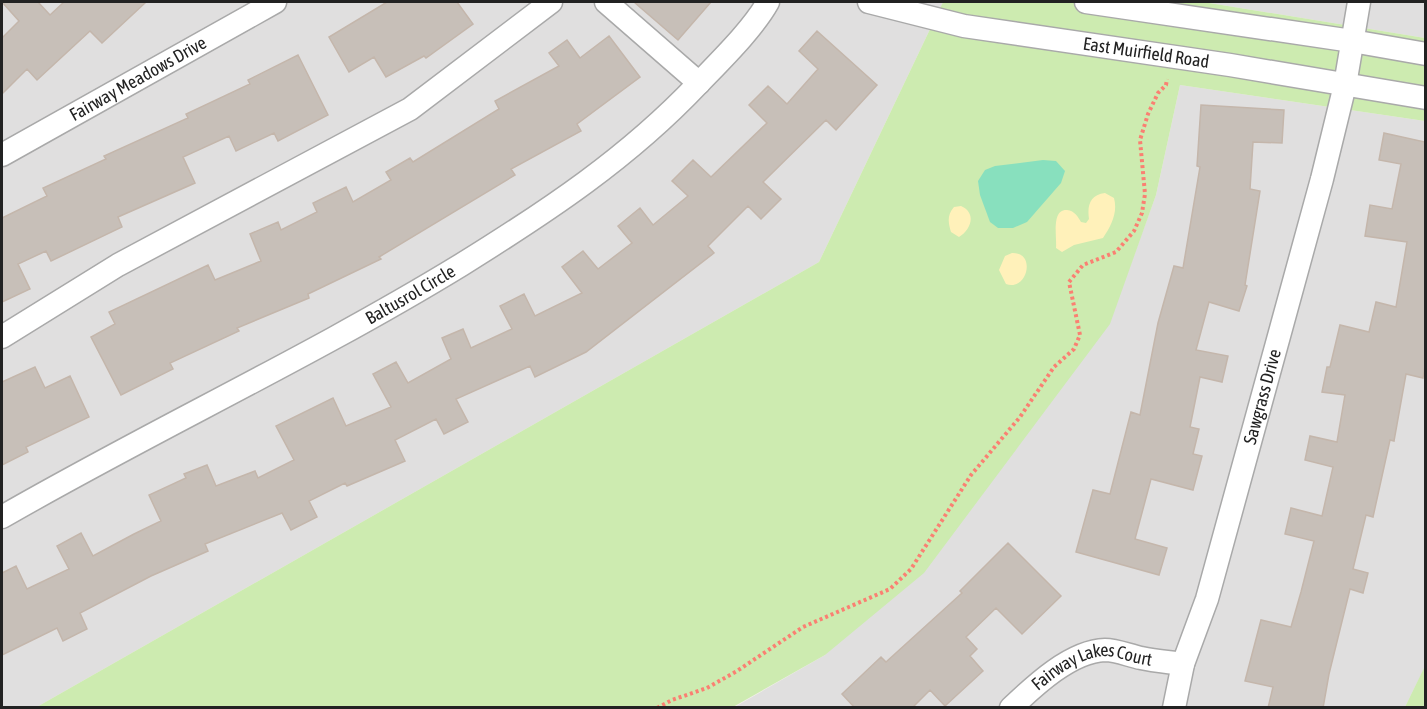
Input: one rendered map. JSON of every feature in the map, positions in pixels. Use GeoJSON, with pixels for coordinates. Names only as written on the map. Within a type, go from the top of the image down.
{"type":"FeatureCollection","features":[{"type":"Feature","properties":{"kind":"street"},"geometry":{"type":"LineString","coordinates":[[2,337],[118,265],[410,109],[551,2]]}},
{"type":"Feature","properties":{"kind":"street"},"geometry":{"type":"LineString","coordinates":[[606,2],[699,83]]}},
{"type":"Feature","properties":{"kind":"street","name":"Baltusrol Circle"},"geometry":{"type":"LineString","coordinates":[[2,517],[347,331],[427,286],[518,230],[632,147],[670,113],[729,50],[768,2]]}},
{"type":"Feature","properties":{"kind":"street","name":"East Muirfield Road"},"geometry":{"type":"LineString","coordinates":[[869,2],[964,26],[1172,56],[1425,98]]}},
{"type":"Feature","properties":{"kind":"street"},"geometry":{"type":"LineString","coordinates":[[1086,2],[1425,54]]}},
{"type":"Feature","properties":{"kind":"street","name":"Sawgrass Drive"},"geometry":{"type":"LineString","coordinates":[[1174,708],[1183,664],[1207,599],[1322,179],[1345,85],[1359,2]]}},
{"type":"Feature","properties":{"kind":"street","name":"Fairway Meadows Drive"},"geometry":{"type":"LineString","coordinates":[[2,155],[264,4]]}},
{"type":"Feature","properties":{"kind":"street","name":"Fairway Lakes Court"},"geometry":{"type":"LineString","coordinates":[[1011,708],[1032,688],[1074,658],[1092,652],[1106,650],[1183,664]]}},
{"type":"Feature","properties":{"kind":"path"},"geometry":{"type":"LineString","coordinates":[[657,708],[672,700],[707,688],[803,627],[890,589],[911,569],[971,476],[1020,417],[1054,367],[1074,349],[1080,335],[1069,282],[1083,265],[1116,252],[1134,231],[1142,213],[1146,194],[1140,140],[1148,114],[1158,93],[1166,85],[1172,56]]}},
{"type":"Feature","properties":{"kind":"shaded area"},"geometry":{"type":"Polygon","coordinates":[[[2,2],[943,2],[819,262],[35,708],[2,707],[2,2]]]}},
{"type":"Feature","properties":{"kind":"shaded area"},"geometry":{"type":"Polygon","coordinates":[[[1203,2],[1425,2],[1425,38],[1203,2]]]}},
{"type":"Feature","properties":{"kind":"shaded area"},"geometry":{"type":"Polygon","coordinates":[[[1180,85],[1425,121],[1426,665],[1405,707],[733,708],[825,655],[1109,324],[1156,195],[1180,85]]]}},
{"type":"Feature","properties":{"kind":"green space"},"geometry":{"type":"Polygon","coordinates":[[[943,2],[1203,2],[1425,38],[1425,121],[1180,85],[1156,195],[1110,324],[924,573],[825,655],[733,707],[35,708],[819,262],[943,2]]]}},
{"type":"Feature","properties":{"kind":"green space"},"geometry":{"type":"Polygon","coordinates":[[[1043,160],[1056,161],[1065,171],[1061,183],[1027,222],[1013,228],[998,228],[990,222],[980,195],[978,181],[985,170],[995,166],[1043,160]]]}},
{"type":"Feature","properties":{"kind":"green space"},"geometry":{"type":"Polygon","coordinates":[[[1425,666],[1425,707],[1405,707],[1425,666]]]}},
{"type":"Feature","properties":{"kind":"sand"},"geometry":{"type":"Polygon","coordinates":[[[1105,193],[1114,198],[1115,209],[1111,224],[1103,238],[1074,245],[1062,252],[1056,248],[1056,225],[1059,214],[1062,211],[1070,211],[1076,214],[1081,222],[1086,223],[1089,219],[1089,209],[1093,198],[1105,193]]]}},
{"type":"Feature","properties":{"kind":"sand"},"geometry":{"type":"Polygon","coordinates":[[[961,206],[971,217],[967,230],[959,237],[951,232],[949,219],[954,207],[961,206]]]}},
{"type":"Feature","properties":{"kind":"sand"},"geometry":{"type":"Polygon","coordinates":[[[1012,253],[1020,254],[1027,264],[1024,277],[1013,285],[1006,284],[999,270],[1005,256],[1012,253]]]}},
{"type":"Feature","properties":{"kind":"building"},"geometry":{"type":"Polygon","coordinates":[[[2,2],[38,2],[50,15],[64,2],[146,2],[102,43],[90,31],[37,80],[27,69],[2,94],[2,38],[19,21],[2,2]]]}},
{"type":"Feature","properties":{"kind":"building"},"geometry":{"type":"Polygon","coordinates":[[[387,2],[457,2],[473,24],[426,58],[424,56],[386,77],[374,57],[349,72],[329,37],[387,2]]]}},
{"type":"Feature","properties":{"kind":"building"},"geometry":{"type":"Polygon","coordinates":[[[634,2],[711,2],[678,40],[634,2]]]}},
{"type":"Feature","properties":{"kind":"building"},"geometry":{"type":"Polygon","coordinates":[[[817,31],[877,85],[836,130],[826,120],[763,182],[781,199],[761,219],[748,206],[708,246],[714,253],[586,352],[535,377],[530,366],[456,399],[468,422],[444,434],[436,419],[395,440],[405,461],[347,486],[345,483],[309,501],[317,517],[291,530],[282,513],[205,544],[208,551],[151,576],[80,613],[87,629],[63,641],[57,628],[2,655],[2,573],[16,566],[27,589],[69,569],[57,546],[81,533],[93,556],[161,521],[149,495],[186,478],[184,474],[207,465],[216,486],[255,471],[258,478],[294,460],[276,426],[333,398],[346,426],[391,407],[373,374],[396,362],[408,383],[451,359],[442,338],[463,329],[471,348],[512,329],[500,306],[524,294],[535,316],[582,293],[562,267],[583,251],[598,269],[632,243],[618,226],[640,208],[653,225],[688,196],[672,181],[693,160],[711,177],[767,123],[749,105],[768,86],[787,104],[818,69],[799,51],[817,31]]]}},
{"type":"Feature","properties":{"kind":"building"},"geometry":{"type":"Polygon","coordinates":[[[609,36],[640,77],[577,124],[581,131],[511,169],[515,175],[379,257],[381,259],[308,294],[309,298],[237,328],[239,331],[170,363],[173,369],[121,395],[91,337],[115,324],[109,312],[208,265],[215,280],[261,261],[250,234],[278,222],[281,230],[317,212],[313,203],[346,187],[353,202],[391,180],[386,172],[410,158],[413,162],[499,109],[495,101],[559,66],[549,53],[567,40],[580,58],[609,36]]]}},
{"type":"Feature","properties":{"kind":"building"},"geometry":{"type":"Polygon","coordinates":[[[298,55],[328,115],[278,141],[274,133],[236,151],[229,136],[183,157],[195,183],[118,217],[122,227],[51,261],[46,251],[18,264],[30,289],[2,302],[2,218],[47,196],[43,188],[106,159],[104,156],[188,118],[186,114],[250,84],[248,80],[298,55]]]}},
{"type":"Feature","properties":{"kind":"building"},"geometry":{"type":"Polygon","coordinates":[[[1201,105],[1284,110],[1282,143],[1253,142],[1250,189],[1260,191],[1245,285],[1247,286],[1239,311],[1209,302],[1196,350],[1228,356],[1222,382],[1200,377],[1190,427],[1199,429],[1193,454],[1202,456],[1193,490],[1151,479],[1135,539],[1167,548],[1159,575],[1076,552],[1093,490],[1110,494],[1131,412],[1140,415],[1158,323],[1174,266],[1183,268],[1200,167],[1197,166],[1201,105]]]}},
{"type":"Feature","properties":{"kind":"building"},"geometry":{"type":"Polygon","coordinates":[[[1384,133],[1425,142],[1425,366],[1423,378],[1406,374],[1394,441],[1390,440],[1373,517],[1366,515],[1353,569],[1368,573],[1363,593],[1350,589],[1323,708],[1268,708],[1273,687],[1245,681],[1261,620],[1291,627],[1301,592],[1314,541],[1285,534],[1291,508],[1322,516],[1333,467],[1305,460],[1310,436],[1337,442],[1345,395],[1322,392],[1340,325],[1369,332],[1376,302],[1396,307],[1407,242],[1365,236],[1370,205],[1392,209],[1401,164],[1379,160],[1384,133]]]}},
{"type":"Feature","properties":{"kind":"building"},"geometry":{"type":"Polygon","coordinates":[[[35,367],[45,388],[70,376],[89,417],[26,447],[28,452],[2,465],[2,382],[35,367]]]}},
{"type":"Feature","properties":{"kind":"building"},"geometry":{"type":"Polygon","coordinates":[[[1008,543],[1061,596],[1022,634],[996,608],[966,637],[977,649],[970,656],[983,671],[945,706],[930,690],[912,708],[855,708],[842,694],[881,657],[886,662],[962,593],[960,591],[1008,543]]]}}]}
